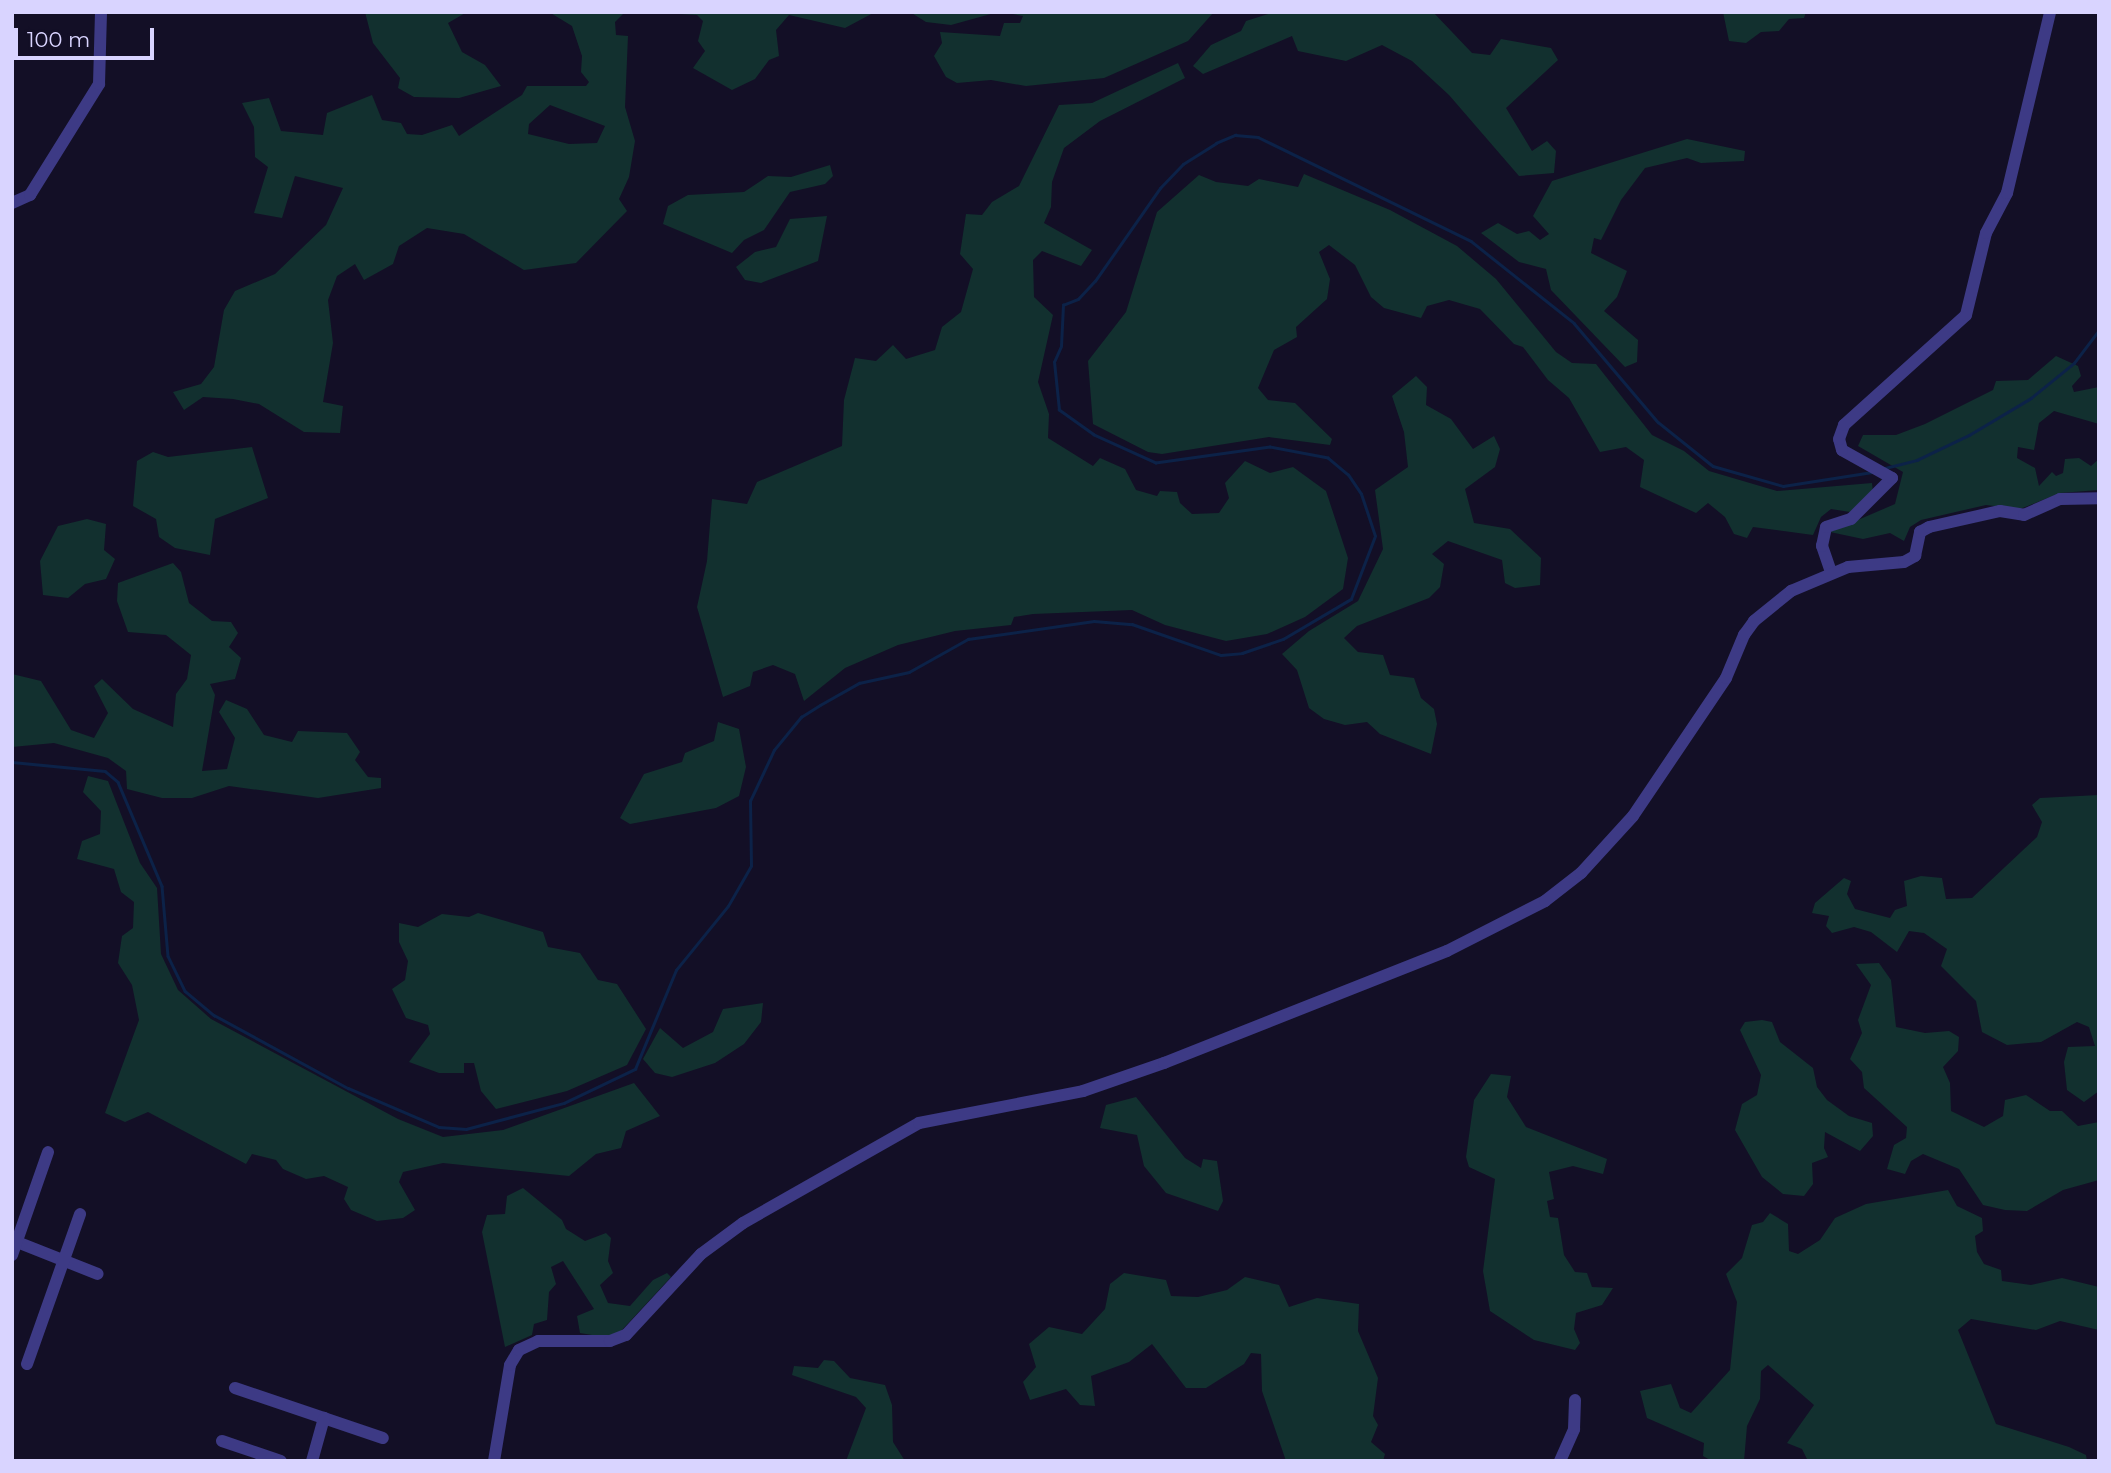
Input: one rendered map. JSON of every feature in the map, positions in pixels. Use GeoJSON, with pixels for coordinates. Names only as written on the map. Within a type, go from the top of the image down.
{"type":"FeatureCollection","features":[{"type":"Feature","properties":{"kind":"street"},"geometry":{"type":"LineString","coordinates":[[12,203],[30,195],[99,84],[101,12]]}},
{"type":"Feature","properties":{"kind":"street"},"geometry":{"type":"LineString","coordinates":[[1831,572],[1822,546],[1826,527],[1851,520],[1892,478],[1842,450],[1839,439],[1844,425],[1965,315],[1986,233],[2007,193],[2050,12]]}},
{"type":"Feature","properties":{"kind":"street"},"geometry":{"type":"LineString","coordinates":[[494,1461],[510,1365],[519,1350],[538,1341],[610,1340],[626,1335],[701,1254],[744,1223],[919,1123],[1083,1091],[1118,1079],[1447,951],[1545,901],[1581,873],[1633,816],[1726,678],[1754,621],[1791,592],[1831,572],[1903,562],[1915,555],[1920,532],[1929,527],[2000,511],[2024,515],[2060,499],[2099,498]]}},
{"type":"Feature","properties":{"kind":"street"},"geometry":{"type":"LineString","coordinates":[[12,1255],[48,1152]]}},
{"type":"Feature","properties":{"kind":"street"},"geometry":{"type":"LineString","coordinates":[[27,1364],[80,1214]]}},
{"type":"Feature","properties":{"kind":"street"},"geometry":{"type":"LineString","coordinates":[[15,1241],[98,1274]]}},
{"type":"Feature","properties":{"kind":"street"},"geometry":{"type":"LineString","coordinates":[[236,1388],[383,1438]]}},
{"type":"Feature","properties":{"kind":"street"},"geometry":{"type":"LineString","coordinates":[[1560,1461],[1574,1429],[1575,1400]]}},
{"type":"Feature","properties":{"kind":"street"},"geometry":{"type":"LineString","coordinates":[[312,1461],[324,1418]]}},
{"type":"Feature","properties":{"kind":"street"},"geometry":{"type":"LineString","coordinates":[[222,1441],[281,1461]]}},
{"type":"Feature","properties":{"kind":"green space"},"geometry":{"type":"Polygon","coordinates":[[[365,12],[467,12],[448,23],[462,52],[485,65],[501,86],[459,98],[414,97],[398,88],[400,78],[373,43],[365,12]]]}},
{"type":"Feature","properties":{"kind":"green space"},"geometry":{"type":"Polygon","coordinates":[[[549,12],[625,12],[615,22],[616,35],[628,36],[625,107],[635,141],[629,177],[619,199],[627,211],[576,263],[524,270],[464,234],[427,228],[399,246],[393,264],[364,280],[355,264],[337,276],[328,300],[333,343],[323,402],[343,406],[340,433],[304,432],[259,404],[233,399],[203,397],[184,410],[173,392],[201,384],[214,367],[224,310],[235,291],[275,274],[326,225],[343,188],[295,176],[282,218],[254,213],[268,167],[255,157],[254,127],[242,103],[269,98],[281,131],[323,135],[327,113],[372,95],[382,120],[401,123],[407,134],[422,135],[452,125],[459,136],[522,95],[527,86],[586,86],[589,82],[581,72],[582,56],[572,26],[549,12]],[[550,105],[529,124],[528,134],[569,144],[597,143],[605,126],[550,105]]]}},
{"type":"Feature","properties":{"kind":"green space"},"geometry":{"type":"Polygon","coordinates":[[[645,12],[875,12],[845,28],[789,15],[776,30],[779,56],[769,60],[755,79],[732,90],[693,68],[705,51],[698,41],[703,21],[697,15],[645,12]]]}},
{"type":"Feature","properties":{"kind":"green space"},"geometry":{"type":"Polygon","coordinates":[[[910,12],[998,12],[951,25],[926,22],[910,12]]]}},
{"type":"Feature","properties":{"kind":"green space"},"geometry":{"type":"Polygon","coordinates":[[[1002,12],[1214,12],[1188,41],[1104,78],[1026,86],[991,80],[957,83],[946,77],[934,56],[942,43],[940,32],[1000,36],[1004,23],[1020,23],[1023,16],[1002,12]]]}},
{"type":"Feature","properties":{"kind":"green space"},"geometry":{"type":"Polygon","coordinates":[[[1274,12],[1433,12],[1472,53],[1490,55],[1501,39],[1551,48],[1558,60],[1506,108],[1532,151],[1547,141],[1556,151],[1554,173],[1519,176],[1449,95],[1412,61],[1382,45],[1346,61],[1298,51],[1292,36],[1203,74],[1193,66],[1211,45],[1241,31],[1246,21],[1274,12]]]}},
{"type":"Feature","properties":{"kind":"green space"},"geometry":{"type":"Polygon","coordinates":[[[1723,12],[1806,12],[1804,18],[1789,19],[1779,31],[1761,32],[1746,43],[1729,41],[1723,12]]]}},
{"type":"Feature","properties":{"kind":"green space"},"geometry":{"type":"Polygon","coordinates":[[[1178,63],[1185,78],[1100,121],[1064,148],[1052,182],[1051,207],[1044,223],[1092,250],[1081,266],[1042,251],[1033,260],[1034,297],[1053,315],[1038,382],[1049,414],[1048,438],[1093,466],[1100,458],[1125,469],[1136,490],[1157,496],[1160,491],[1177,492],[1180,503],[1192,514],[1219,513],[1229,498],[1225,483],[1245,461],[1270,473],[1293,467],[1326,491],[1348,558],[1343,589],[1305,617],[1267,634],[1226,641],[1165,625],[1132,610],[1033,614],[1014,617],[1011,625],[955,631],[898,645],[845,668],[804,701],[795,674],[773,665],[753,672],[750,686],[723,697],[697,607],[707,561],[712,499],[747,504],[757,482],[842,446],[844,400],[855,358],[876,361],[893,345],[906,359],[935,350],[942,327],[961,312],[973,269],[960,254],[966,214],[982,215],[992,202],[1019,186],[1059,105],[1092,103],[1178,63]]]}},
{"type":"Feature","properties":{"kind":"green space"},"geometry":{"type":"Polygon","coordinates":[[[1687,139],[1745,151],[1744,161],[1701,163],[1687,158],[1645,168],[1621,200],[1601,240],[1594,238],[1591,253],[1627,271],[1617,297],[1604,311],[1638,340],[1637,362],[1625,367],[1551,290],[1546,269],[1519,262],[1481,233],[1498,223],[1517,234],[1529,231],[1540,240],[1549,234],[1533,216],[1552,181],[1687,139]]]}},
{"type":"Feature","properties":{"kind":"green space"},"geometry":{"type":"Polygon","coordinates":[[[830,165],[833,176],[825,184],[790,192],[764,230],[744,240],[732,253],[663,224],[668,206],[688,195],[744,192],[768,176],[791,177],[830,165]]]}},
{"type":"Feature","properties":{"kind":"green space"},"geometry":{"type":"Polygon","coordinates":[[[1304,174],[1390,210],[1457,246],[1496,279],[1556,352],[1572,363],[1596,364],[1652,435],[1684,451],[1709,471],[1777,491],[1872,483],[1873,492],[1850,512],[1831,509],[1821,517],[1813,535],[1753,527],[1747,538],[1734,534],[1725,517],[1708,503],[1696,513],[1640,487],[1644,460],[1626,447],[1600,452],[1569,398],[1548,380],[1523,347],[1514,344],[1480,309],[1449,300],[1427,306],[1421,318],[1384,308],[1371,297],[1355,265],[1329,245],[1319,252],[1330,279],[1327,299],[1296,327],[1297,337],[1274,350],[1258,388],[1268,400],[1295,403],[1332,439],[1330,445],[1269,437],[1162,454],[1148,452],[1093,424],[1088,361],[1126,312],[1157,212],[1199,175],[1216,182],[1248,186],[1259,179],[1298,187],[1304,174]]]}},
{"type":"Feature","properties":{"kind":"green space"},"geometry":{"type":"Polygon","coordinates":[[[827,216],[818,261],[761,283],[745,280],[736,267],[755,252],[776,247],[790,219],[827,216]]]}},
{"type":"Feature","properties":{"kind":"green space"},"geometry":{"type":"Polygon","coordinates":[[[2056,356],[2078,366],[2081,376],[2072,386],[2074,392],[2099,387],[2099,424],[2054,411],[2039,423],[2034,450],[2018,447],[2017,458],[2035,468],[2039,486],[2052,472],[2056,476],[2063,473],[2065,459],[2079,458],[2091,466],[2099,459],[2099,490],[2060,493],[2020,509],[1986,505],[1921,520],[1910,527],[1904,541],[1890,533],[1863,539],[1830,532],[1895,504],[1903,472],[1858,446],[1863,435],[1896,435],[1925,424],[1993,390],[1996,381],[2028,380],[2056,356]]]}},
{"type":"Feature","properties":{"kind":"green space"},"geometry":{"type":"Polygon","coordinates":[[[1416,376],[1427,387],[1426,405],[1451,419],[1473,449],[1494,436],[1500,449],[1495,467],[1465,489],[1474,523],[1510,529],[1541,558],[1540,585],[1515,588],[1505,583],[1502,560],[1448,541],[1432,554],[1444,564],[1440,587],[1429,598],[1357,626],[1344,638],[1358,652],[1383,655],[1390,675],[1414,678],[1421,698],[1434,709],[1437,724],[1431,754],[1380,734],[1367,722],[1345,725],[1324,719],[1309,708],[1297,670],[1282,654],[1309,631],[1358,601],[1383,549],[1375,490],[1408,467],[1404,432],[1392,396],[1416,376]]]}},
{"type":"Feature","properties":{"kind":"green space"},"geometry":{"type":"Polygon","coordinates":[[[252,447],[268,498],[215,519],[210,555],[175,548],[159,537],[156,519],[133,506],[137,461],[153,452],[168,457],[252,447]]]}},
{"type":"Feature","properties":{"kind":"green space"},"geometry":{"type":"Polygon","coordinates":[[[87,519],[106,524],[104,550],[115,559],[106,579],[85,584],[68,598],[43,595],[40,561],[58,526],[87,519]]]}},
{"type":"Feature","properties":{"kind":"green space"},"geometry":{"type":"Polygon","coordinates":[[[173,563],[181,572],[189,603],[212,621],[231,622],[238,633],[229,647],[241,658],[235,679],[210,684],[215,695],[202,771],[227,769],[235,738],[219,712],[226,700],[247,709],[264,735],[292,742],[298,731],[347,733],[360,752],[355,760],[368,777],[381,778],[381,788],[318,798],[229,786],[192,798],[162,798],[127,789],[126,771],[108,758],[54,743],[12,747],[12,674],[41,681],[71,730],[94,738],[108,713],[94,686],[102,679],[133,709],[173,727],[176,694],[187,679],[191,655],[166,635],[128,632],[117,601],[118,583],[173,563]]]}},
{"type":"Feature","properties":{"kind":"green space"},"geometry":{"type":"Polygon","coordinates":[[[718,722],[739,729],[746,767],[739,796],[716,808],[630,824],[620,818],[644,774],[682,762],[685,753],[714,741],[718,722]]]}},
{"type":"Feature","properties":{"kind":"green space"},"geometry":{"type":"Polygon","coordinates":[[[88,776],[108,781],[140,863],[157,888],[161,954],[178,990],[211,1019],[398,1119],[443,1137],[503,1130],[634,1083],[660,1116],[626,1131],[621,1148],[596,1154],[569,1176],[443,1163],[403,1172],[399,1182],[415,1210],[403,1218],[377,1221],[351,1210],[344,1199],[348,1187],[324,1176],[306,1179],[283,1169],[276,1160],[252,1154],[246,1164],[148,1112],[125,1122],[105,1113],[139,1020],[132,985],[118,963],[122,936],[133,928],[134,902],[121,892],[114,869],[77,859],[82,841],[100,834],[101,811],[83,792],[88,776]]]}},
{"type":"Feature","properties":{"kind":"green space"},"geometry":{"type":"Polygon","coordinates":[[[2099,795],[2099,1091],[2084,1102],[2067,1090],[2064,1062],[2068,1047],[2095,1046],[2089,1027],[2077,1022],[2041,1042],[2007,1045],[1982,1032],[1976,1001],[1941,966],[1947,949],[1924,933],[1909,931],[1897,952],[1871,932],[1854,927],[1832,933],[1826,926],[1829,916],[1812,913],[1815,903],[1844,878],[1851,881],[1847,894],[1855,909],[1890,918],[1895,910],[1907,906],[1904,881],[1921,876],[1942,878],[1946,899],[1972,898],[2037,837],[2042,822],[2032,805],[2040,798],[2099,795]]]}},
{"type":"Feature","properties":{"kind":"green space"},"geometry":{"type":"Polygon","coordinates":[[[478,913],[543,932],[548,947],[580,953],[598,980],[617,984],[646,1029],[627,1065],[567,1091],[496,1109],[481,1091],[474,1063],[464,1063],[464,1073],[439,1073],[409,1062],[430,1034],[428,1025],[406,1018],[392,989],[405,980],[408,961],[399,942],[399,923],[418,927],[442,914],[469,917],[478,913]]]}},
{"type":"Feature","properties":{"kind":"green space"},"geometry":{"type":"Polygon","coordinates":[[[1879,963],[1891,980],[1896,1027],[1925,1033],[1949,1031],[1959,1037],[1958,1051],[1943,1067],[1950,1083],[1951,1111],[1984,1127],[2003,1116],[2005,1100],[2026,1095],[2050,1111],[2062,1111],[2078,1126],[2099,1122],[2099,1180],[2063,1190],[2027,1211],[2005,1210],[1983,1205],[1959,1169],[1923,1154],[1911,1161],[1905,1174],[1887,1169],[1894,1145],[1906,1138],[1907,1127],[1864,1088],[1862,1072],[1850,1059],[1862,1033],[1858,1020],[1871,985],[1856,964],[1879,963]]]}},
{"type":"Feature","properties":{"kind":"green space"},"geometry":{"type":"Polygon","coordinates":[[[763,1003],[761,1022],[744,1044],[715,1063],[672,1077],[655,1073],[643,1059],[660,1028],[683,1048],[713,1032],[723,1009],[763,1003]]]}},
{"type":"Feature","properties":{"kind":"green space"},"geometry":{"type":"Polygon","coordinates":[[[1745,1022],[1772,1022],[1780,1042],[1813,1068],[1817,1087],[1827,1100],[1849,1116],[1872,1123],[1873,1136],[1860,1151],[1825,1132],[1824,1148],[1828,1157],[1812,1163],[1813,1184],[1804,1196],[1783,1194],[1762,1177],[1735,1130],[1742,1104],[1757,1095],[1761,1075],[1740,1030],[1745,1022]]]}},
{"type":"Feature","properties":{"kind":"green space"},"geometry":{"type":"Polygon","coordinates":[[[1491,1074],[1511,1076],[1507,1097],[1526,1127],[1607,1159],[1603,1174],[1573,1166],[1549,1172],[1554,1199],[1547,1201],[1550,1217],[1558,1218],[1564,1255],[1575,1272],[1587,1273],[1592,1287],[1613,1288],[1602,1305],[1576,1313],[1574,1329],[1580,1343],[1575,1350],[1534,1340],[1490,1311],[1483,1271],[1495,1179],[1469,1167],[1466,1157],[1474,1100],[1491,1074]]]}},
{"type":"Feature","properties":{"kind":"green space"},"geometry":{"type":"Polygon","coordinates":[[[1136,1097],[1185,1158],[1201,1168],[1203,1159],[1217,1161],[1223,1201],[1218,1211],[1166,1193],[1144,1166],[1137,1135],[1100,1128],[1106,1105],[1136,1097]]]}},
{"type":"Feature","properties":{"kind":"green space"},"geometry":{"type":"Polygon","coordinates":[[[523,1188],[562,1220],[566,1229],[585,1241],[606,1233],[611,1238],[608,1261],[613,1273],[600,1285],[608,1303],[630,1306],[653,1280],[667,1273],[671,1277],[620,1332],[604,1337],[580,1333],[577,1316],[594,1309],[563,1261],[551,1267],[556,1284],[549,1292],[547,1320],[534,1324],[532,1335],[505,1347],[482,1232],[487,1215],[505,1214],[507,1196],[523,1188]]]}},
{"type":"Feature","properties":{"kind":"green space"},"geometry":{"type":"Polygon","coordinates":[[[1948,1190],[1957,1206],[1982,1218],[1983,1231],[1975,1236],[1977,1252],[1984,1264],[2001,1270],[2002,1281],[2031,1285],[2062,1278],[2099,1287],[2099,1330],[2060,1321],[2036,1330],[1971,1319],[1958,1330],[1996,1424],[2069,1447],[2086,1455],[2087,1461],[1808,1461],[1802,1449],[1787,1443],[1814,1405],[1768,1365],[1761,1371],[1760,1399],[1747,1426],[1744,1461],[1712,1461],[1703,1456],[1704,1443],[1647,1418],[1640,1391],[1671,1384],[1680,1408],[1691,1413],[1730,1370],[1737,1302],[1726,1274],[1742,1258],[1752,1225],[1763,1222],[1770,1213],[1788,1224],[1789,1251],[1798,1254],[1820,1240],[1835,1218],[1866,1204],[1948,1190]]]}},
{"type":"Feature","properties":{"kind":"green space"},"geometry":{"type":"Polygon","coordinates":[[[1124,1273],[1166,1280],[1171,1296],[1198,1297],[1227,1290],[1245,1277],[1279,1285],[1289,1307],[1317,1298],[1359,1304],[1358,1331],[1378,1378],[1373,1416],[1378,1425],[1371,1442],[1385,1454],[1383,1461],[1286,1461],[1262,1391],[1261,1354],[1251,1353],[1244,1364],[1206,1388],[1186,1388],[1152,1344],[1129,1362],[1091,1376],[1095,1406],[1080,1405],[1066,1389],[1030,1400],[1023,1382],[1036,1367],[1029,1344],[1049,1327],[1082,1334],[1105,1309],[1110,1284],[1124,1273]]]}},
{"type":"Feature","properties":{"kind":"green space"},"geometry":{"type":"Polygon","coordinates":[[[824,1360],[834,1361],[850,1378],[885,1385],[892,1405],[893,1442],[905,1461],[846,1461],[866,1408],[856,1397],[792,1375],[794,1366],[818,1368],[824,1360]]]}},
{"type":"Feature","properties":{"kind":"waterway"},"geometry":{"type":"LineString","coordinates":[[12,762],[105,771],[118,782],[162,886],[168,956],[185,991],[214,1015],[348,1088],[439,1127],[466,1129],[564,1103],[635,1069],[676,970],[728,906],[751,866],[750,801],[774,750],[801,717],[820,705],[859,683],[909,672],[968,639],[1094,621],[1132,624],[1221,655],[1242,653],[1283,639],[1351,599],[1375,536],[1361,494],[1348,475],[1328,458],[1270,447],[1156,463],[1094,435],[1059,410],[1054,362],[1061,346],[1063,305],[1078,299],[1095,281],[1160,188],[1183,164],[1216,143],[1235,135],[1258,137],[1471,241],[1574,323],[1658,422],[1713,466],[1783,486],[1872,472]]}},
{"type":"Feature","properties":{"kind":"waterway"},"geometry":{"type":"LineString","coordinates":[[1885,468],[1917,460],[1969,435],[2031,398],[2074,363],[2099,330]]}}]}
